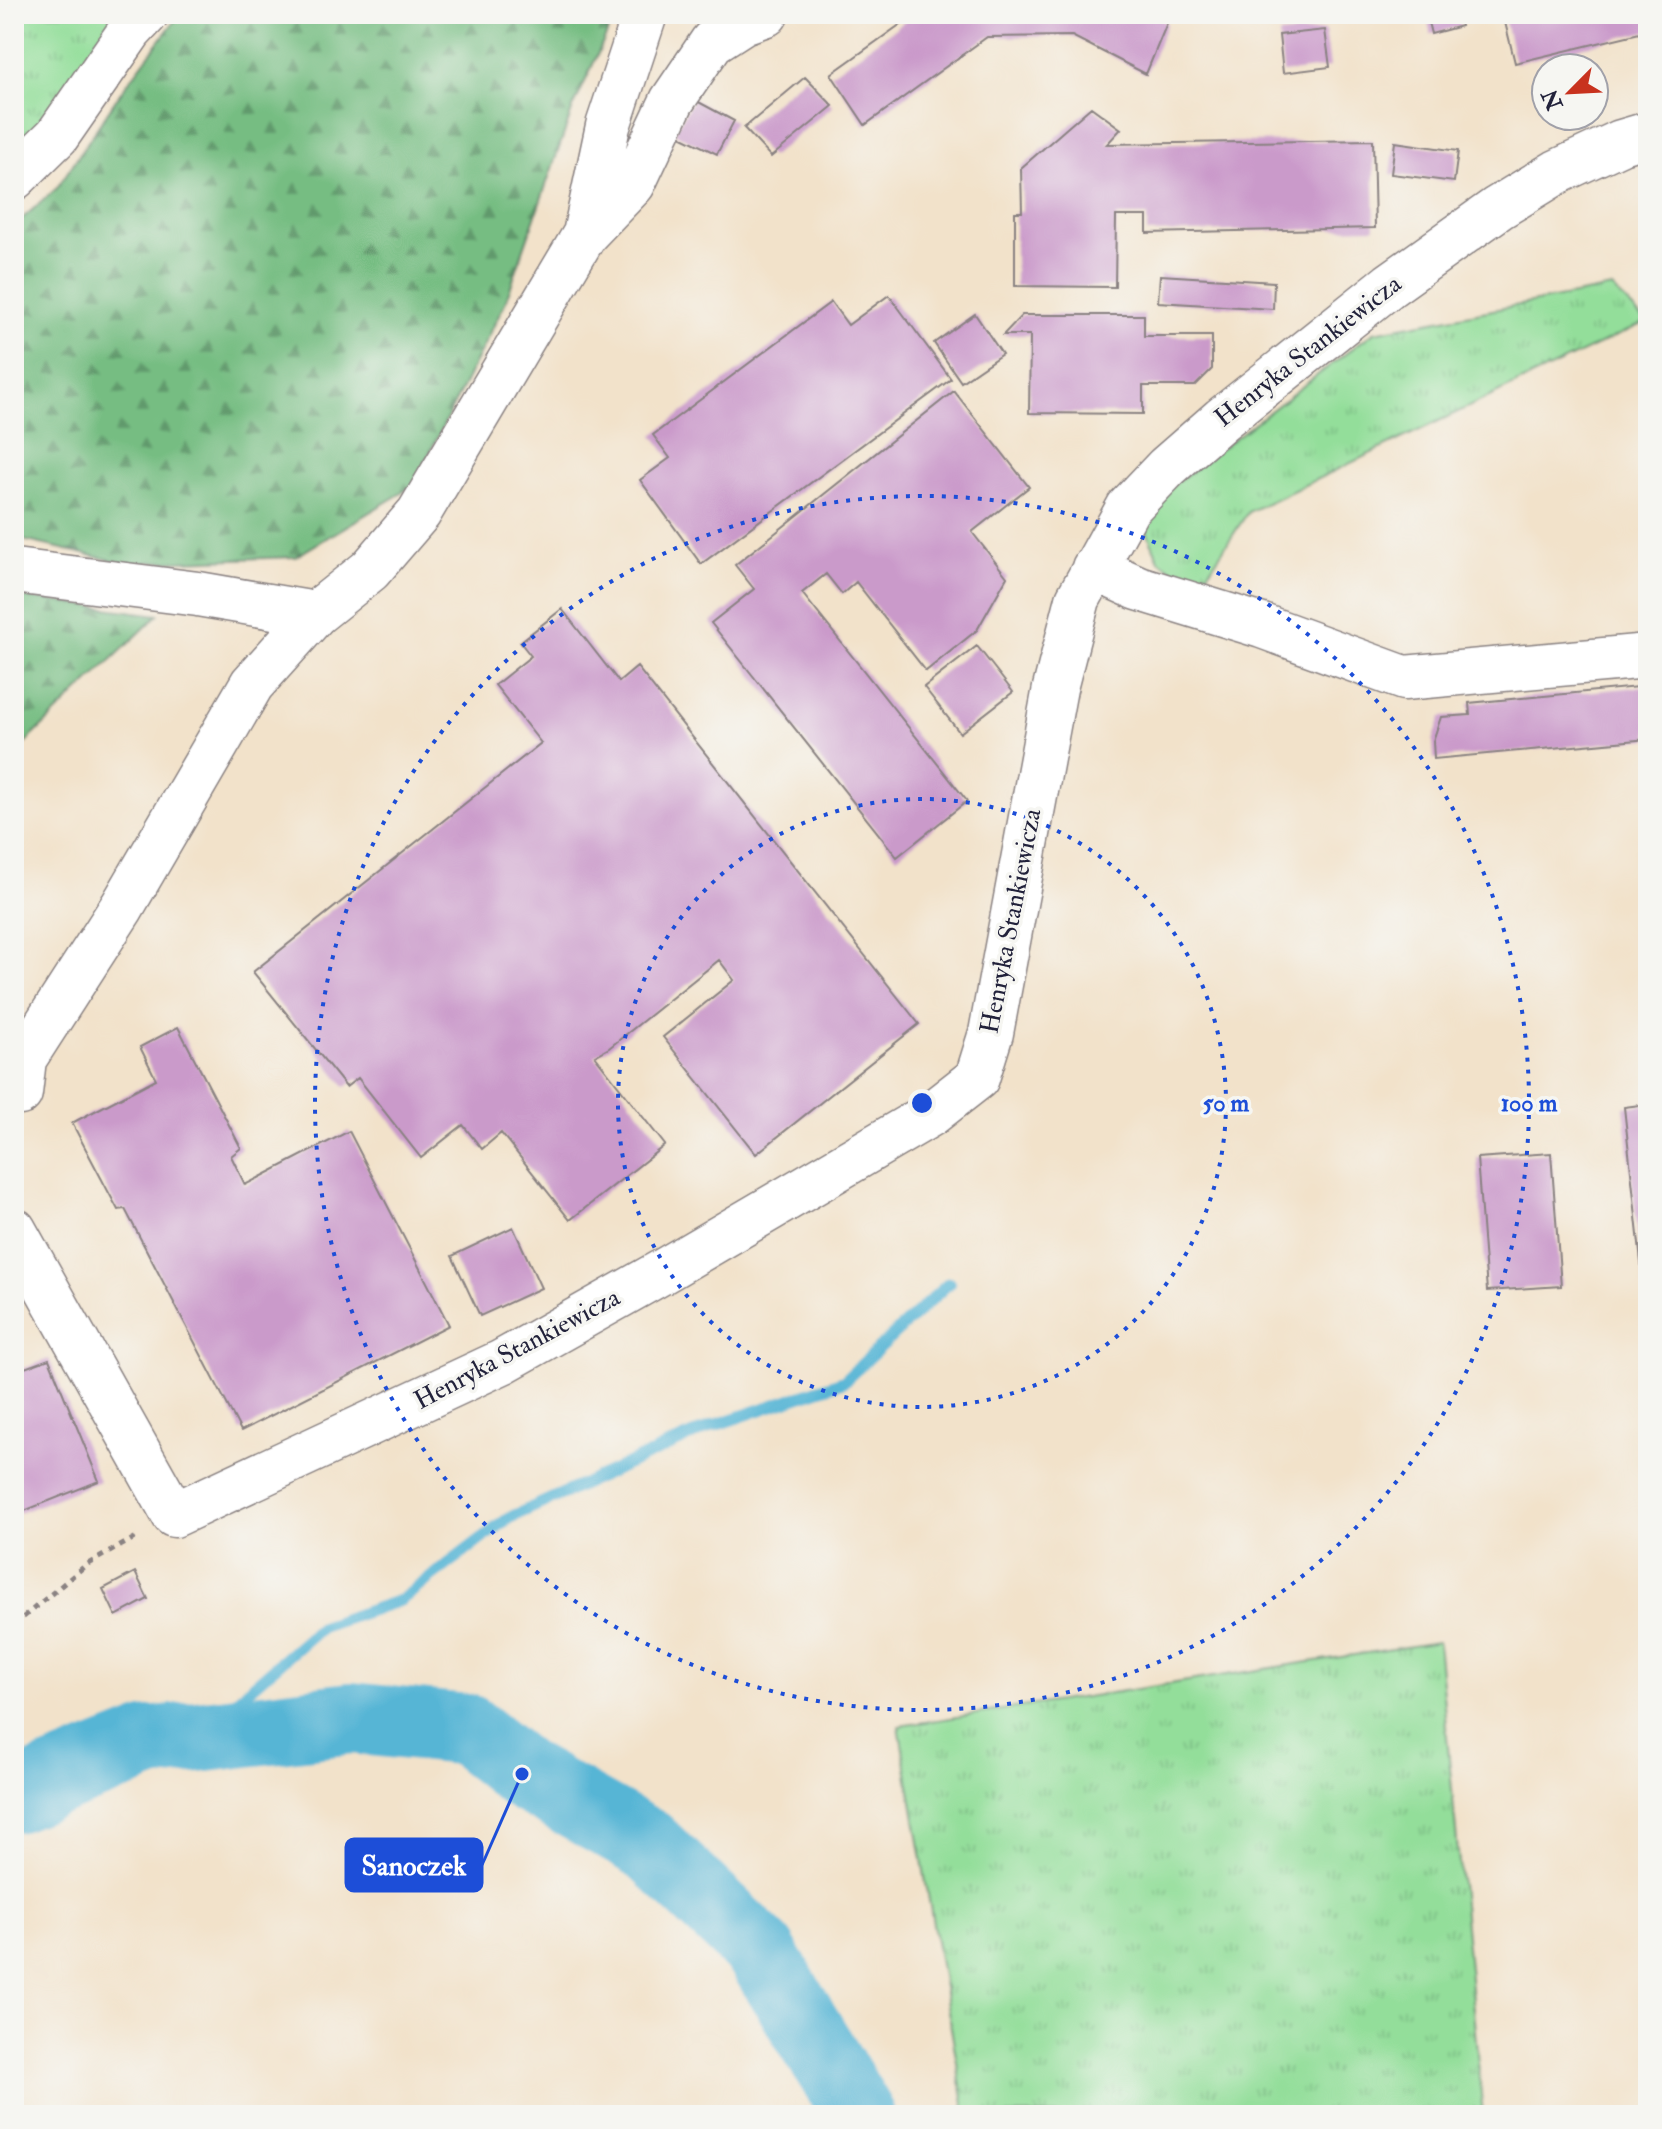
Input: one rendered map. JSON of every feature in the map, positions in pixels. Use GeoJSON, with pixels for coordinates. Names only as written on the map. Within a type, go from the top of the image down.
{"type":"FeatureCollection","features":[{"type":"Feature","properties":{"kind":"street"},"geometry":{"type":"LineString","coordinates":[[14,178],[57,136],[130,31],[146,14]]}},
{"type":"Feature","properties":{"kind":"street"},"geometry":{"type":"LineString","coordinates":[[585,234],[608,126],[645,14]]}},
{"type":"Feature","properties":{"kind":"street"},"geometry":{"type":"LineString","coordinates":[[20,1093],[24,1059],[122,907],[252,684],[315,614],[370,570],[419,513],[585,234],[633,184],[672,101],[712,42],[743,22],[766,14]]}},
{"type":"Feature","properties":{"kind":"street","name":"Henryka Stankiewicza"},"geometry":{"type":"LineString","coordinates":[[174,1515],[502,1362],[931,1114],[977,1078],[991,1033],[1055,688],[1078,599],[1128,508],[1167,467],[1222,419],[1390,285],[1498,208],[1557,172],[1621,142],[1648,134]]}},
{"type":"Feature","properties":{"kind":"street"},"geometry":{"type":"LineString","coordinates":[[1094,568],[1138,588],[1262,626],[1404,678],[1648,656]]}},
{"type":"Feature","properties":{"kind":"street"},"geometry":{"type":"LineString","coordinates":[[14,571],[198,594],[315,614]]}},
{"type":"Feature","properties":{"kind":"street"},"geometry":{"type":"LineString","coordinates":[[14,1230],[174,1515]]}},
{"type":"Feature","properties":{"kind":"path"},"geometry":{"type":"LineString","coordinates":[[14,1625],[86,1565],[174,1515]]}},
{"type":"Feature","properties":{"kind":"green space"},"geometry":{"type":"Polygon","coordinates":[[[14,14],[122,14],[14,159],[14,14]]]}},
{"type":"Feature","properties":{"kind":"green space"},"geometry":{"type":"Polygon","coordinates":[[[180,14],[616,14],[573,108],[505,303],[413,486],[295,557],[124,563],[14,538],[14,226],[57,188],[121,92],[180,14]]]}},
{"type":"Feature","properties":{"kind":"green space"},"geometry":{"type":"Polygon","coordinates":[[[1612,288],[1646,322],[1248,512],[1198,588],[1159,560],[1146,530],[1164,492],[1374,332],[1612,288]]]}},
{"type":"Feature","properties":{"kind":"green space"},"geometry":{"type":"Polygon","coordinates":[[[14,596],[158,615],[14,754],[14,596]]]}},
{"type":"Feature","properties":{"kind":"green space"},"geometry":{"type":"Polygon","coordinates":[[[1438,1642],[1483,2115],[966,2115],[899,1726],[1438,1642]]]}},
{"type":"Feature","properties":{"kind":"building"},"geometry":{"type":"Polygon","coordinates":[[[915,14],[1149,14],[1167,23],[1146,74],[1072,36],[987,37],[865,125],[831,74],[915,14]]]}},
{"type":"Feature","properties":{"kind":"building"},"geometry":{"type":"Polygon","coordinates":[[[1426,14],[1458,14],[1461,26],[1431,34],[1426,14]]]}},
{"type":"Feature","properties":{"kind":"building"},"geometry":{"type":"Polygon","coordinates":[[[1503,14],[1648,14],[1648,31],[1561,52],[1530,52],[1530,59],[1515,63],[1503,14]]]}},
{"type":"Feature","properties":{"kind":"building"},"geometry":{"type":"Polygon","coordinates":[[[1325,30],[1330,67],[1283,73],[1279,35],[1325,30]]]}},
{"type":"Feature","properties":{"kind":"building"},"geometry":{"type":"Polygon","coordinates":[[[805,77],[833,106],[771,157],[744,128],[805,77]]]}},
{"type":"Feature","properties":{"kind":"building"},"geometry":{"type":"Polygon","coordinates":[[[693,99],[734,121],[717,154],[674,133],[693,99]]]}},
{"type":"Feature","properties":{"kind":"building"},"geometry":{"type":"Polygon","coordinates":[[[1091,107],[1121,129],[1107,144],[1373,140],[1375,228],[1147,233],[1147,216],[1116,216],[1115,287],[1015,286],[1015,212],[1022,212],[1021,168],[1091,107]]]}},
{"type":"Feature","properties":{"kind":"building"},"geometry":{"type":"Polygon","coordinates":[[[1395,142],[1458,151],[1454,182],[1391,174],[1395,142]]]}},
{"type":"Feature","properties":{"kind":"building"},"geometry":{"type":"Polygon","coordinates":[[[1160,275],[1274,282],[1273,309],[1158,302],[1160,275]]]}},
{"type":"Feature","properties":{"kind":"building"},"geometry":{"type":"Polygon","coordinates":[[[889,295],[951,379],[701,564],[640,480],[670,458],[653,435],[831,302],[848,325],[889,295]]]}},
{"type":"Feature","properties":{"kind":"building"},"geometry":{"type":"Polygon","coordinates":[[[975,314],[1002,354],[961,382],[934,343],[975,314]]]}},
{"type":"Feature","properties":{"kind":"building"},"geometry":{"type":"Polygon","coordinates":[[[1022,315],[1144,315],[1144,336],[1212,336],[1212,369],[1195,386],[1143,386],[1143,414],[1029,413],[1030,335],[1003,335],[1022,315]]]}},
{"type":"Feature","properties":{"kind":"building"},"geometry":{"type":"Polygon","coordinates":[[[954,391],[1029,487],[972,532],[1007,577],[977,630],[926,671],[856,582],[842,594],[826,574],[802,593],[967,801],[897,857],[711,623],[754,589],[735,565],[954,391]]]}},
{"type":"Feature","properties":{"kind":"building"},"geometry":{"type":"Polygon","coordinates":[[[562,609],[619,682],[637,667],[919,1024],[756,1154],[663,1037],[734,980],[719,960],[595,1056],[665,1145],[570,1220],[501,1133],[482,1149],[463,1125],[421,1158],[358,1078],[346,1087],[253,972],[541,743],[495,685],[531,656],[520,642],[562,609]]]}},
{"type":"Feature","properties":{"kind":"building"},"geometry":{"type":"Polygon","coordinates":[[[977,646],[1013,692],[960,733],[924,687],[977,646]]]}},
{"type":"Feature","properties":{"kind":"building"},"geometry":{"type":"Polygon","coordinates":[[[1648,686],[1648,739],[1434,759],[1433,741],[1441,717],[1470,715],[1469,703],[1648,686]]]}},
{"type":"Feature","properties":{"kind":"building"},"geometry":{"type":"Polygon","coordinates":[[[178,1027],[241,1148],[231,1156],[245,1185],[349,1131],[449,1325],[241,1431],[125,1209],[118,1210],[72,1123],[156,1079],[140,1047],[178,1027]]]}},
{"type":"Feature","properties":{"kind":"building"},"geometry":{"type":"Polygon","coordinates":[[[1648,1104],[1648,1308],[1646,1308],[1624,1107],[1648,1104]]]}},
{"type":"Feature","properties":{"kind":"building"},"geometry":{"type":"Polygon","coordinates":[[[1551,1153],[1561,1286],[1487,1291],[1477,1158],[1551,1153]]]}},
{"type":"Feature","properties":{"kind":"building"},"geometry":{"type":"Polygon","coordinates":[[[513,1227],[541,1288],[480,1316],[452,1256],[513,1227]]]}},
{"type":"Feature","properties":{"kind":"building"},"geometry":{"type":"Polygon","coordinates":[[[14,1349],[22,1369],[49,1359],[99,1481],[14,1515],[14,1349]]]}},
{"type":"Feature","properties":{"kind":"building"},"geometry":{"type":"Polygon","coordinates":[[[135,1572],[148,1599],[116,1616],[103,1589],[135,1572]]]}},
{"type":"Feature","properties":{"kind":"waterway"},"geometry":{"type":"LineString","coordinates":[[225,1733],[238,1699],[321,1627],[401,1600],[509,1518],[710,1427],[844,1381],[949,1283]]}},
{"type":"Feature","properties":{"kind":"waterway"},"geometry":{"type":"LineString","coordinates":[[14,1797],[150,1743],[351,1718],[467,1730],[522,1774],[647,1844],[761,1953],[859,2115]]}},
{"type":"Feature","properties":{"kind":"place","name":"Sanoczek"},"geometry":{"type":"Point","coordinates":[522,1774]}}]}
